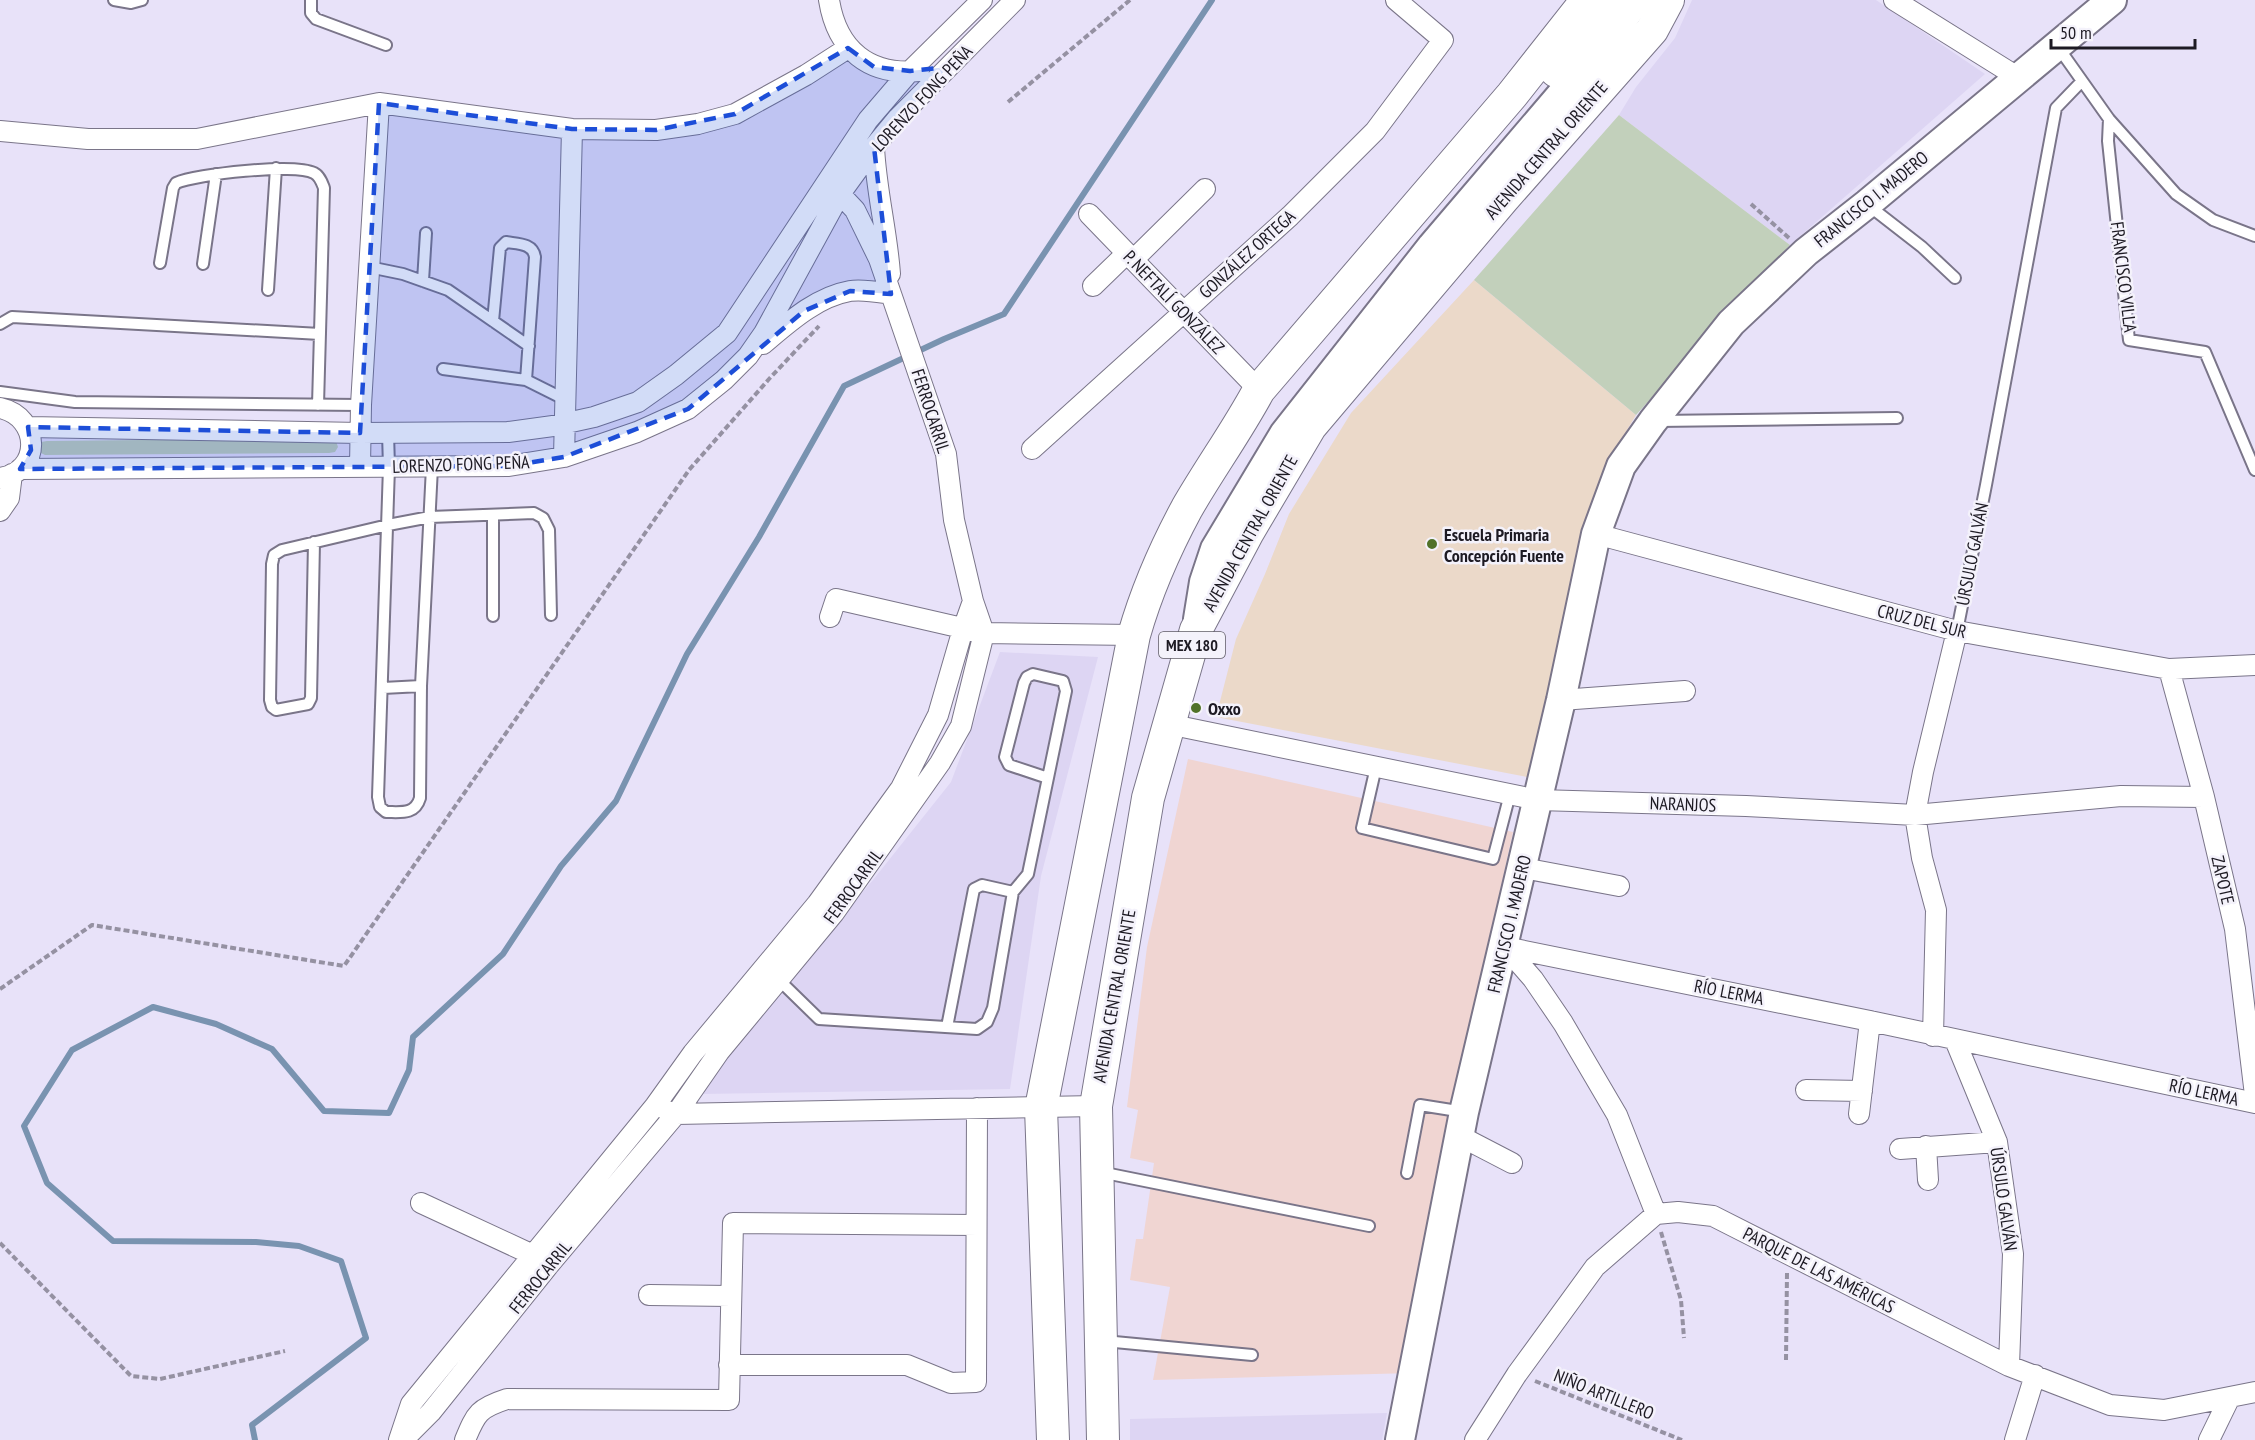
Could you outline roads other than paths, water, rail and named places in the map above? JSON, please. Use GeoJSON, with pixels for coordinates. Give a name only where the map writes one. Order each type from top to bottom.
{"type":"FeatureCollection","features":[{"type":"Feature","properties":{"kind":"main road","name":"MEX 180"},"geometry":{"type":"LineString","coordinates":[[1053,1440],[1041,1108],[1142,604],[1187,509],[1237,431],[1260,390],[1512,95],[1587,0]]}},
{"type":"Feature","properties":{"kind":"main road"},"geometry":{"type":"LineString","coordinates":[[1237,431],[1425,238],[1602,19],[1614,0]]}},
{"type":"Feature","properties":{"kind":"main road","name":"AVENIDA CENTRAL ORIENTE"},"geometry":{"type":"LineString","coordinates":[[1102,1440],[1096,1106],[1148,798],[1196,630],[1248,532],[1310,427],[1503,199],[1652,30],[1668,0]]}},
{"type":"Feature","properties":{"kind":"street"},"geometry":{"type":"LineString","coordinates":[[830,0],[831,14],[848,48],[874,68],[910,71],[948,67]]}},
{"type":"Feature","properties":{"kind":"street","name":"LORENZO FONG PEÑA"},"geometry":{"type":"LineString","coordinates":[[11,474],[509,466],[564,457],[637,432],[688,409],[724,380],[748,356],[764,333],[868,120],[910,71],[982,0]]}},
{"type":"Feature","properties":{"kind":"street","name":"LORENZO FONG PEÑA"},"geometry":{"type":"LineString","coordinates":[[28,427],[360,433],[508,432],[594,417],[638,402],[676,375],[727,333],[833,190],[898,118],[1015,0]]}},
{"type":"Feature","properties":{"kind":"street","name":"GONZÁLEZ ORTEGA"},"geometry":{"type":"LineString","coordinates":[[1032,449],[1290,216],[1375,131],[1443,40],[1396,0]]}},
{"type":"Feature","properties":{"kind":"street"},"geometry":{"type":"LineString","coordinates":[[1196,630],[1204,582],[1215,549],[1284,434],[1425,238],[1607,41],[1637,0]]}},
{"type":"Feature","properties":{"kind":"street"},"geometry":{"type":"LineString","coordinates":[[1894,0],[2019,78]]}},
{"type":"Feature","properties":{"kind":"street","name":"FRANCISCO I. MADERO"},"geometry":{"type":"LineString","coordinates":[[1400,1440],[1462,1124],[1562,700],[1596,534],[1621,466],[1653,421],[1731,323],[1806,252],[2112,0]]}},
{"type":"Feature","properties":{"kind":"street"},"geometry":{"type":"LineString","coordinates":[[0,130],[88,139],[197,139],[379,103],[572,129],[656,130],[698,124],[735,114],[806,75],[848,48]]}},
{"type":"Feature","properties":{"kind":"street"},"geometry":{"type":"LineString","coordinates":[[360,467],[361,405],[379,103]]}},
{"type":"Feature","properties":{"kind":"street"},"geometry":{"type":"LineString","coordinates":[[564,457],[563,424],[572,129]]}},
{"type":"Feature","properties":{"kind":"street","name":"FERROCARRIL"},"geometry":{"type":"LineString","coordinates":[[874,147],[875,172],[888,242],[891,294]]}},
{"type":"Feature","properties":{"kind":"street"},"geometry":{"type":"LineString","coordinates":[[1093,286],[1205,189]]}},
{"type":"Feature","properties":{"kind":"street","name":"FERROCARRIL"},"geometry":{"type":"LineString","coordinates":[[401,1440],[431,1412],[548,1266],[676,1114],[719,1052],[834,913],[940,763],[961,726],[984,633],[973,601],[954,520],[946,454],[879,259],[855,210],[833,190]]}},
{"type":"Feature","properties":{"kind":"street","name":"P. NEFTALÍ GONZÁLEZ"},"geometry":{"type":"LineString","coordinates":[[1089,214],[1260,390]]}},
{"type":"Feature","properties":{"kind":"street"},"geometry":{"type":"LineString","coordinates":[[748,356],[804,311],[829,298],[850,291],[891,294]]}},
{"type":"Feature","properties":{"kind":"street"},"geometry":{"type":"LineString","coordinates":[[0,408],[16,414],[28,427],[31,438],[31,450],[27,460],[11,474],[9,498],[0,511]]}},
{"type":"Feature","properties":{"kind":"street","name":"CRUZ DEL SUR"},"geometry":{"type":"LineString","coordinates":[[1596,534],[1957,632],[2169,669],[2255,665]]}},
{"type":"Feature","properties":{"kind":"street"},"geometry":{"type":"LineString","coordinates":[[830,617],[836,599],[984,633],[1134,635]]}},
{"type":"Feature","properties":{"kind":"street","name":"FERROCARRIL"},"geometry":{"type":"LineString","coordinates":[[401,1440],[411,1404],[655,1107],[693,1053],[817,904],[901,788],[938,715],[973,601]]}},
{"type":"Feature","properties":{"kind":"street","name":"ÚRSULO GALVÁN"},"geometry":{"type":"LineString","coordinates":[[1933,1036],[1936,910],[1922,858],[1916,815],[1923,772],[1957,632]]}},
{"type":"Feature","properties":{"kind":"street","name":"ZAPOTE"},"geometry":{"type":"LineString","coordinates":[[2169,669],[2204,797],[2235,930],[2255,1095]]}},
{"type":"Feature","properties":{"kind":"street"},"geometry":{"type":"LineString","coordinates":[[1562,700],[1685,691]]}},
{"type":"Feature","properties":{"kind":"street","name":"NARANJOS"},"geometry":{"type":"LineString","coordinates":[[1168,724],[1538,800],[1746,806],[1916,815],[2121,796],[2204,797]]}},
{"type":"Feature","properties":{"kind":"street"},"geometry":{"type":"LineString","coordinates":[[1523,868],[1619,886]]}},
{"type":"Feature","properties":{"kind":"street"},"geometry":{"type":"LineString","coordinates":[[1475,1440],[1517,1374],[1595,1267],[1656,1214],[1611,1105],[1563,1023],[1533,979],[1505,947]]}},
{"type":"Feature","properties":{"kind":"street","name":"RÍO LERMA"},"geometry":{"type":"LineString","coordinates":[[1505,947],[1870,1021],[2255,1103]]}},
{"type":"Feature","properties":{"kind":"street"},"geometry":{"type":"LineString","coordinates":[[1859,1114],[1870,1021]]}},
{"type":"Feature","properties":{"kind":"street","name":"ÚRSULO GALVÁN"},"geometry":{"type":"LineString","coordinates":[[1955,1040],[1997,1142],[2013,1254],[2009,1366]]}},
{"type":"Feature","properties":{"kind":"street"},"geometry":{"type":"LineString","coordinates":[[1806,1090],[1862,1091]]}},
{"type":"Feature","properties":{"kind":"street"},"geometry":{"type":"LineString","coordinates":[[655,1107],[676,1114],[1096,1106]]}},
{"type":"Feature","properties":{"kind":"street"},"geometry":{"type":"LineString","coordinates":[[729,1365],[907,1365],[951,1383],[976,1382],[977,1108]]}},
{"type":"Feature","properties":{"kind":"street"},"geometry":{"type":"LineString","coordinates":[[1462,1124],[1512,1163]]}},
{"type":"Feature","properties":{"kind":"street"},"geometry":{"type":"LineString","coordinates":[[1900,1149],[1997,1142]]}},
{"type":"Feature","properties":{"kind":"street"},"geometry":{"type":"LineString","coordinates":[[1926,1146],[1928,1180]]}},
{"type":"Feature","properties":{"kind":"street"},"geometry":{"type":"LineString","coordinates":[[421,1203],[533,1255]]}},
{"type":"Feature","properties":{"kind":"street","name":"PARQUE DE LAS AMÉRICAS"},"geometry":{"type":"LineString","coordinates":[[1656,1214],[1678,1212],[1713,1216],[2009,1366],[2110,1405],[2164,1410],[2229,1399],[2255,1392]]}},
{"type":"Feature","properties":{"kind":"street"},"geometry":{"type":"LineString","coordinates":[[465,1440],[475,1415],[492,1404],[507,1399],[729,1400],[733,1223],[976,1225]]}},
{"type":"Feature","properties":{"kind":"street"},"geometry":{"type":"LineString","coordinates":[[649,1295],[731,1296]]}},
{"type":"Feature","properties":{"kind":"street"},"geometry":{"type":"LineString","coordinates":[[2015,1440],[2035,1375]]}},
{"type":"Feature","properties":{"kind":"street"},"geometry":{"type":"LineString","coordinates":[[2209,1440],[2229,1399]]}},
{"type":"Feature","properties":{"kind":"lane"},"geometry":{"type":"LineString","coordinates":[[114,0],[131,3],[142,0]]}},
{"type":"Feature","properties":{"kind":"lane"},"geometry":{"type":"LineString","coordinates":[[311,0],[311,12],[316,19],[386,45]]}},
{"type":"Feature","properties":{"kind":"lane"},"geometry":{"type":"LineString","coordinates":[[2057,45],[2109,119],[2176,194],[2213,220],[2255,236]]}},
{"type":"Feature","properties":{"kind":"lane","name":"ÚRSULO GALVÁN"},"geometry":{"type":"LineString","coordinates":[[1957,632],[2056,108],[2082,81]]}},
{"type":"Feature","properties":{"kind":"lane","name":"FRANCISCO VILLA"},"geometry":{"type":"LineString","coordinates":[[2109,119],[2108,141],[2129,340],[2205,352],[2255,470]]}},
{"type":"Feature","properties":{"kind":"lane"},"geometry":{"type":"LineString","coordinates":[[268,290],[276,168]]}},
{"type":"Feature","properties":{"kind":"lane"},"geometry":{"type":"LineString","coordinates":[[160,263],[173,188],[176,183],[216,174],[276,168],[313,172],[320,179],[324,188],[318,405]]}},
{"type":"Feature","properties":{"kind":"lane"},"geometry":{"type":"LineString","coordinates":[[203,264],[216,174]]}},
{"type":"Feature","properties":{"kind":"lane"},"geometry":{"type":"LineString","coordinates":[[1867,204],[1922,247],[1955,278]]}},
{"type":"Feature","properties":{"kind":"lane"},"geometry":{"type":"LineString","coordinates":[[423,281],[426,233]]}},
{"type":"Feature","properties":{"kind":"lane"},"geometry":{"type":"LineString","coordinates":[[493,321],[500,248],[507,242],[530,246],[534,250],[535,257],[526,380]]}},
{"type":"Feature","properties":{"kind":"lane"},"geometry":{"type":"LineString","coordinates":[[369,267],[448,290],[529,346]]}},
{"type":"Feature","properties":{"kind":"lane"},"geometry":{"type":"LineString","coordinates":[[0,324],[12,317],[320,334]]}},
{"type":"Feature","properties":{"kind":"lane"},"geometry":{"type":"LineString","coordinates":[[443,369],[526,380],[564,399]]}},
{"type":"Feature","properties":{"kind":"lane"},"geometry":{"type":"LineString","coordinates":[[0,392],[75,402],[361,405]]}},
{"type":"Feature","properties":{"kind":"lane"},"geometry":{"type":"LineString","coordinates":[[1653,421],[1897,418]]}},
{"type":"Feature","properties":{"kind":"lane"},"geometry":{"type":"LineString","coordinates":[[388,433],[388,525],[378,797],[380,807],[386,812],[410,812],[418,806],[420,798],[421,686],[432,467]]}},
{"type":"Feature","properties":{"kind":"lane"},"geometry":{"type":"LineString","coordinates":[[314,542],[311,698],[309,705],[276,710],[272,707],[270,700],[272,564],[274,555],[282,550],[314,542],[388,525],[430,518],[534,513],[543,518],[549,530],[551,615]]}},
{"type":"Feature","properties":{"kind":"lane"},"geometry":{"type":"LineString","coordinates":[[493,515],[493,616]]}},
{"type":"Feature","properties":{"kind":"lane"},"geometry":{"type":"LineString","coordinates":[[779,980],[819,1019],[977,1029],[987,1022],[993,1008],[1013,892],[1028,874],[1048,778],[1065,685],[1063,681],[1033,674],[1026,677],[1005,758],[1009,765],[1048,778]]}},
{"type":"Feature","properties":{"kind":"lane"},"geometry":{"type":"LineString","coordinates":[[383,688],[421,686]]}},
{"type":"Feature","properties":{"kind":"lane"},"geometry":{"type":"LineString","coordinates":[[1376,767],[1362,828],[1493,859],[1510,794]]}},
{"type":"Feature","properties":{"kind":"lane"},"geometry":{"type":"LineString","coordinates":[[947,1027],[974,889],[982,885],[1013,892]]}},
{"type":"Feature","properties":{"kind":"lane"},"geometry":{"type":"LineString","coordinates":[[1407,1173],[1420,1105],[1462,1124]]}},
{"type":"Feature","properties":{"kind":"lane"},"geometry":{"type":"LineString","coordinates":[[1097,1171],[1369,1227]]}},
{"type":"Feature","properties":{"kind":"lane"},"geometry":{"type":"LineString","coordinates":[[1100,1341],[1252,1355]]}},
{"type":"Feature","properties":{"kind":"waterway"},"geometry":{"type":"LineString","coordinates":[[255,1440],[252,1425],[366,1338],[341,1261],[299,1246],[256,1242],[113,1241],[47,1183],[24,1126],[72,1050],[153,1007],[216,1024],[272,1049],[324,1111],[389,1113],[409,1070],[413,1037],[503,954],[561,866],[616,801],[687,654],[759,537],[844,386],[944,339],[1004,314],[1212,0]]}},
{"type":"Feature","properties":{"kind":"place","name":"Escuela Primaria Concepción Fuente"},"geometry":{"type":"Point","coordinates":[1432,544]}},
{"type":"Feature","properties":{"kind":"place","name":"Oxxo"},"geometry":{"type":"Point","coordinates":[1196,708]}}]}
